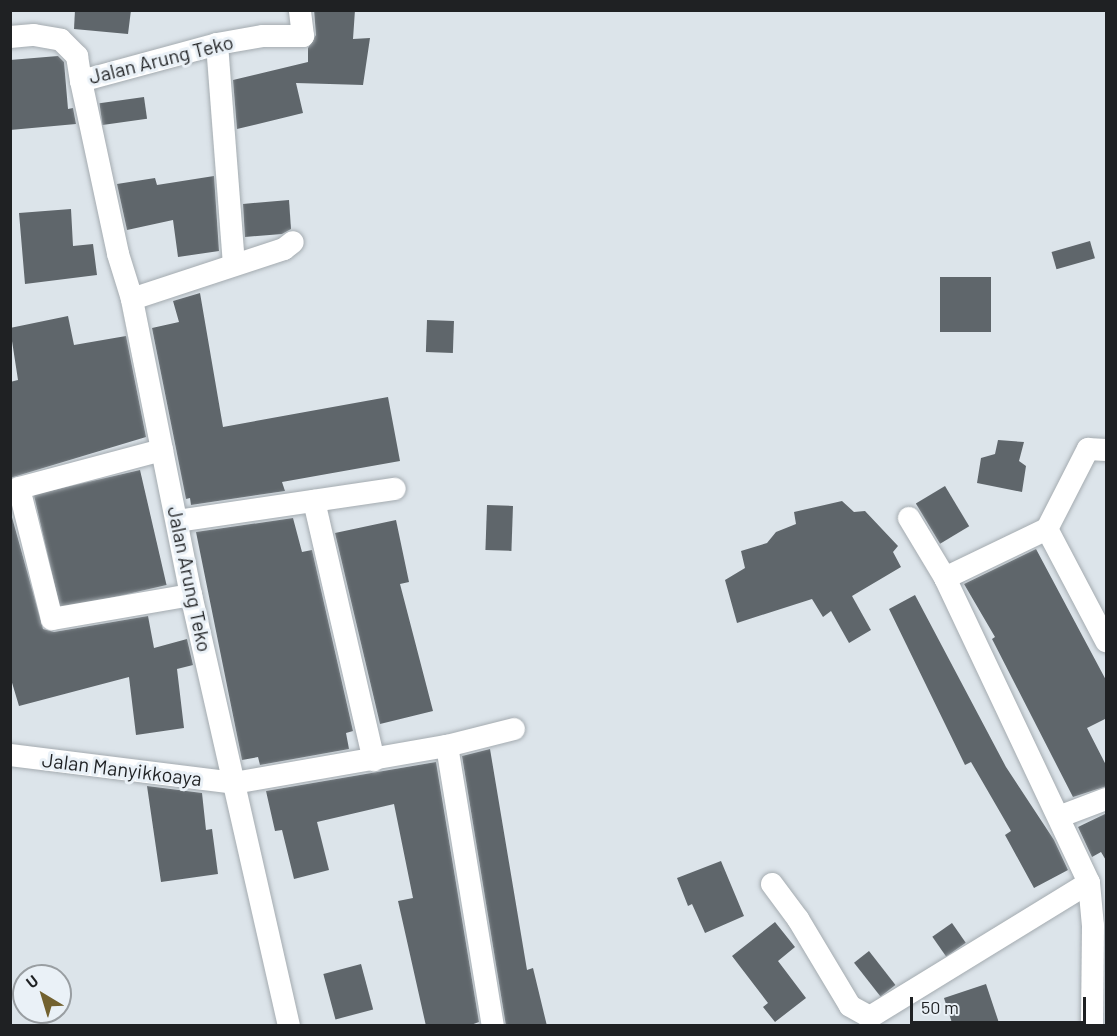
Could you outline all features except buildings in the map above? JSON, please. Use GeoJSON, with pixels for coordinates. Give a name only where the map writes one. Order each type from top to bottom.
{"type":"FeatureCollection","features":[{"type":"Feature","properties":{"kind":"street","name":"Jalan Arung Teko"},"geometry":{"type":"LineString","coordinates":[[81,81],[217,44],[263,36],[303,36],[300,10]]}},
{"type":"Feature","properties":{"kind":"street","name":"Jalan Arung Teko"},"geometry":{"type":"LineString","coordinates":[[10,38],[33,35],[62,40],[77,56],[118,254],[132,299],[191,595],[289,1026]]}},
{"type":"Feature","properties":{"kind":"street"},"geometry":{"type":"LineString","coordinates":[[217,44],[234,264]]}},
{"type":"Feature","properties":{"kind":"street"},"geometry":{"type":"LineString","coordinates":[[132,299],[293,243]]}},
{"type":"Feature","properties":{"kind":"street"},"geometry":{"type":"LineString","coordinates":[[945,578],[1047,529],[1088,448],[1107,450]]}},
{"type":"Feature","properties":{"kind":"street"},"geometry":{"type":"LineString","coordinates":[[162,450],[19,488],[52,619],[191,595]]}},
{"type":"Feature","properties":{"kind":"street"},"geometry":{"type":"LineString","coordinates":[[177,521],[395,489]]}},
{"type":"Feature","properties":{"kind":"street"},"geometry":{"type":"LineString","coordinates":[[314,501],[374,760]]}},
{"type":"Feature","properties":{"kind":"street"},"geometry":{"type":"LineString","coordinates":[[909,518],[945,578],[988,674],[1061,816],[1089,883],[1100,922],[1099,990],[1092,1026]]}},
{"type":"Feature","properties":{"kind":"street"},"geometry":{"type":"LineString","coordinates":[[1047,529],[1107,641]]}},
{"type":"Feature","properties":{"kind":"street","name":"Jalan Manyikkoaya"},"geometry":{"type":"LineString","coordinates":[[10,755],[234,783],[447,746],[514,729]]}},
{"type":"Feature","properties":{"kind":"street"},"geometry":{"type":"LineString","coordinates":[[447,746],[493,1026]]}},
{"type":"Feature","properties":{"kind":"street"},"geometry":{"type":"LineString","coordinates":[[1061,816],[1107,799]]}},
{"type":"Feature","properties":{"kind":"street"},"geometry":{"type":"LineString","coordinates":[[772,884],[850,1006],[870,1017],[1089,883]]}}]}
